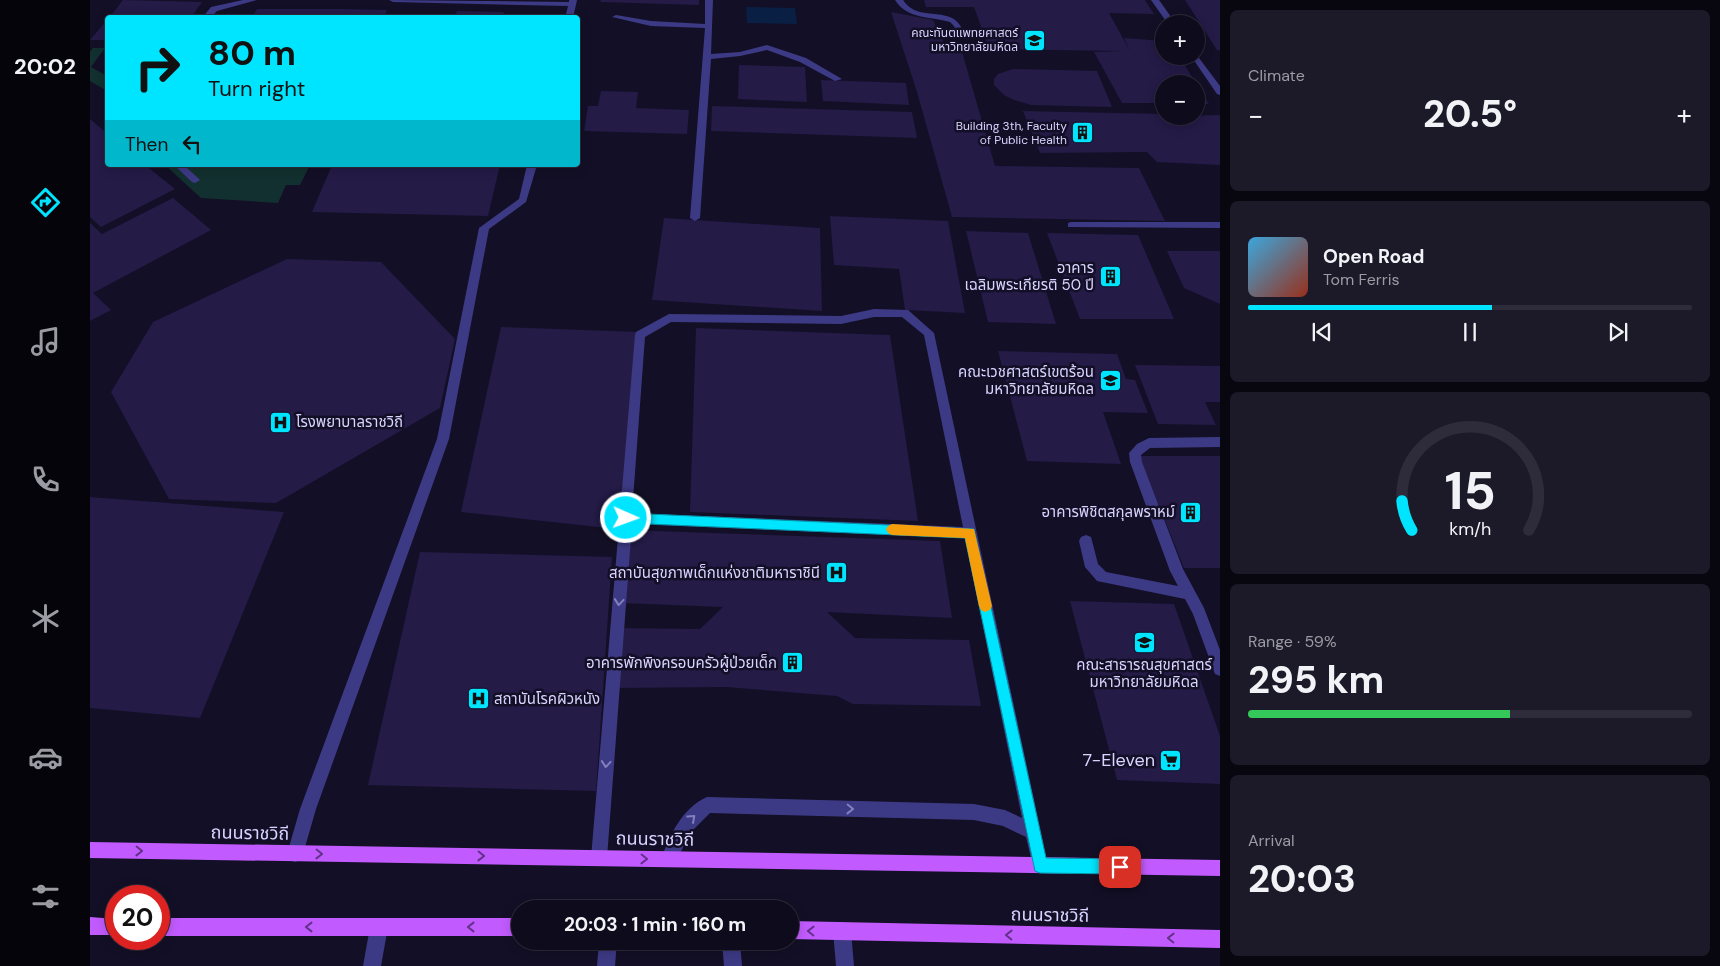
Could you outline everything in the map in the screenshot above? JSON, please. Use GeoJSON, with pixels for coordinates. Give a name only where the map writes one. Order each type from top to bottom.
{"type":"FeatureCollection","features":[{"type":"Feature","properties":{"kind":"main road","name":"ถนนราชวิถี"},"geometry":{"type":"LineString","coordinates":[[90,850],[1220,868]]}},
{"type":"Feature","properties":{"kind":"main road"},"geometry":{"type":"LineString","coordinates":[[90,926],[105,926]]}},
{"type":"Feature","properties":{"kind":"main road"},"geometry":{"type":"LineString","coordinates":[[170,927],[511,927]]}},
{"type":"Feature","properties":{"kind":"main road","name":"ถนนราชวิถี"},"geometry":{"type":"LineString","coordinates":[[799,930],[1220,939]]}},
{"type":"Feature","properties":{"kind":"street"},"geometry":{"type":"LineString","coordinates":[[209,15],[214,9],[253,0]]}},
{"type":"Feature","properties":{"kind":"street"},"geometry":{"type":"LineString","coordinates":[[393,0],[572,2],[570,15]]}},
{"type":"Feature","properties":{"kind":"street"},"geometry":{"type":"LineString","coordinates":[[695,218],[709,26],[709,0]]}},
{"type":"Feature","properties":{"kind":"street"},"geometry":{"type":"LineString","coordinates":[[899,0],[904,8],[910,11],[953,20],[958,25],[961,36]]}},
{"type":"Feature","properties":{"kind":"street"},"geometry":{"type":"LineString","coordinates":[[1155,0],[1166,15]]}},
{"type":"Feature","properties":{"kind":"street"},"geometry":{"type":"LineString","coordinates":[[616,17],[641,23],[674,26],[709,26]]}},
{"type":"Feature","properties":{"kind":"street"},"geometry":{"type":"LineString","coordinates":[[707,57],[740,54],[767,48],[804,60],[838,79]]}},
{"type":"Feature","properties":{"kind":"street"},"geometry":{"type":"LineString","coordinates":[[1201,65],[1220,92]]}},
{"type":"Feature","properties":{"kind":"street"},"geometry":{"type":"LineString","coordinates":[[181,167],[195,180]]}},
{"type":"Feature","properties":{"kind":"street"},"geometry":{"type":"LineString","coordinates":[[295,854],[308,809],[443,439],[484,228],[523,200],[531,167]]}},
{"type":"Feature","properties":{"kind":"street"},"geometry":{"type":"LineString","coordinates":[[1071,225],[1220,225]]}},
{"type":"Feature","properties":{"kind":"street"},"geometry":{"type":"LineString","coordinates":[[599,858],[640,335],[669,318],[841,320],[874,313],[904,313],[929,333],[1040,866]]}},
{"type":"Feature","properties":{"kind":"street"},"geometry":{"type":"LineString","coordinates":[[1220,442],[1149,443],[1140,447],[1135,453],[1136,462],[1177,571],[1199,612],[1220,669]]}},
{"type":"Feature","properties":{"kind":"street"},"geometry":{"type":"LineString","coordinates":[[626,518],[970,533]]}},
{"type":"Feature","properties":{"kind":"street"},"geometry":{"type":"LineString","coordinates":[[1086,541],[1092,567],[1102,577],[1189,594]]}},
{"type":"Feature","properties":{"kind":"street"},"geometry":{"type":"LineString","coordinates":[[669,859],[676,838],[684,826],[707,805],[974,812],[1005,818],[1033,832]]}},
{"type":"Feature","properties":{"kind":"street"},"geometry":{"type":"LineString","coordinates":[[372,966],[379,927]]}},
{"type":"Feature","properties":{"kind":"street"},"geometry":{"type":"LineString","coordinates":[[842,931],[845,966]]}},
{"type":"Feature","properties":{"kind":"street"},"geometry":{"type":"LineString","coordinates":[[606,966],[607,950]]}},
{"type":"Feature","properties":{"kind":"street"},"geometry":{"type":"LineString","coordinates":[[732,950],[733,966]]}},
{"type":"Feature","properties":{"kind":"green space"},"geometry":{"type":"Polygon","coordinates":[[[93,48],[105,48],[91,67],[105,75],[105,90],[90,81],[90,52],[93,48]]]}},
{"type":"Feature","properties":{"kind":"green space"},"geometry":{"type":"Polygon","coordinates":[[[167,167],[309,167],[300,185],[286,185],[278,203],[201,198],[167,167]]]}},
{"type":"Feature","properties":{"kind":"water"},"geometry":{"type":"Polygon","coordinates":[[[746,7],[795,8],[797,24],[747,23],[746,7]]]}},
{"type":"Feature","properties":{"kind":"building"},"geometry":{"type":"Polygon","coordinates":[[[123,0],[202,2],[193,15],[111,15],[123,0]]]}},
{"type":"Feature","properties":{"kind":"building"},"geometry":{"type":"Polygon","coordinates":[[[601,0],[699,0],[699,5],[600,2],[601,0]]]}},
{"type":"Feature","properties":{"kind":"building"},"geometry":{"type":"Polygon","coordinates":[[[924,0],[1145,0],[1154,14],[1109,13],[1130,51],[1124,38],[1155,40],[1155,65],[1185,65],[1191,75],[1155,75],[1155,103],[1122,103],[1094,52],[1123,51],[989,49],[974,7],[926,7],[924,0]]]}},
{"type":"Feature","properties":{"kind":"building"},"geometry":{"type":"Polygon","coordinates":[[[1185,0],[1220,0],[1220,50],[1217,50],[1205,31],[1205,15],[1195,15],[1185,0]]]}},
{"type":"Feature","properties":{"kind":"building"},"geometry":{"type":"Polygon","coordinates":[[[257,9],[387,10],[385,15],[253,15],[257,9]]]}},
{"type":"Feature","properties":{"kind":"building"},"geometry":{"type":"Polygon","coordinates":[[[457,11],[504,12],[503,15],[455,15],[457,11]]]}},
{"type":"Feature","properties":{"kind":"building"},"geometry":{"type":"Polygon","coordinates":[[[891,12],[933,20],[945,45],[960,45],[995,166],[1139,168],[1165,221],[952,217],[917,92],[891,12]]]}},
{"type":"Feature","properties":{"kind":"building"},"geometry":{"type":"Polygon","coordinates":[[[105,22],[105,40],[90,40],[105,22]]]}},
{"type":"Feature","properties":{"kind":"building"},"geometry":{"type":"Polygon","coordinates":[[[739,65],[805,67],[807,102],[738,99],[739,65]]]}},
{"type":"Feature","properties":{"kind":"building"},"geometry":{"type":"Polygon","coordinates":[[[1013,69],[1097,71],[1112,107],[1031,105],[1014,100],[1004,95],[994,85],[994,79],[998,74],[1013,69]]]}},
{"type":"Feature","properties":{"kind":"building"},"geometry":{"type":"Polygon","coordinates":[[[821,80],[906,83],[909,105],[823,101],[821,80]]]}},
{"type":"Feature","properties":{"kind":"building"},"geometry":{"type":"Polygon","coordinates":[[[601,91],[638,92],[636,108],[689,110],[687,134],[584,131],[588,106],[598,106],[601,91]]]}},
{"type":"Feature","properties":{"kind":"building"},"geometry":{"type":"Polygon","coordinates":[[[712,106],[912,112],[917,138],[711,131],[712,106]]]}},
{"type":"Feature","properties":{"kind":"building"},"geometry":{"type":"Polygon","coordinates":[[[1023,111],[1155,114],[1155,125],[1205,125],[1205,115],[1220,115],[1220,165],[1157,162],[1147,152],[1040,153],[1023,111]]]}},
{"type":"Feature","properties":{"kind":"building"},"geometry":{"type":"Polygon","coordinates":[[[90,119],[105,132],[105,167],[148,167],[175,189],[101,227],[90,217],[90,119]]]}},
{"type":"Feature","properties":{"kind":"building"},"geometry":{"type":"Polygon","coordinates":[[[331,167],[500,167],[488,216],[312,212],[331,167]]]}},
{"type":"Feature","properties":{"kind":"building"},"geometry":{"type":"Polygon","coordinates":[[[173,198],[211,230],[93,293],[111,310],[90,321],[90,223],[102,234],[173,198]]]}},
{"type":"Feature","properties":{"kind":"building"},"geometry":{"type":"Polygon","coordinates":[[[830,216],[948,221],[965,313],[905,310],[899,269],[834,265],[830,216]]]}},
{"type":"Feature","properties":{"kind":"building"},"geometry":{"type":"Polygon","coordinates":[[[664,218],[820,228],[822,311],[652,300],[664,218]]]}},
{"type":"Feature","properties":{"kind":"building"},"geometry":{"type":"Polygon","coordinates":[[[966,231],[1028,233],[1056,324],[988,322],[966,231]]]}},
{"type":"Feature","properties":{"kind":"building","name":"อาคาร เฉลิมพระเกียรติ 50 ปี"},"geometry":{"type":"Polygon","coordinates":[[[1047,233],[1138,235],[1174,319],[1080,319],[1047,233]]]}},
{"type":"Feature","properties":{"kind":"building"},"geometry":{"type":"Polygon","coordinates":[[[1167,251],[1220,251],[1220,304],[1184,288],[1167,251]]]}},
{"type":"Feature","properties":{"kind":"building"},"geometry":{"type":"Polygon","coordinates":[[[287,259],[381,262],[455,339],[440,408],[276,503],[169,499],[111,392],[153,322],[287,259]]]}},
{"type":"Feature","properties":{"kind":"building"},"geometry":{"type":"Polygon","coordinates":[[[501,327],[638,332],[626,530],[461,512],[501,327]]]}},
{"type":"Feature","properties":{"kind":"building"},"geometry":{"type":"Polygon","coordinates":[[[696,328],[890,335],[918,521],[690,512],[696,328]]]}},
{"type":"Feature","properties":{"kind":"building"},"geometry":{"type":"Polygon","coordinates":[[[998,351],[1117,354],[1126,379],[1135,380],[1148,413],[1103,412],[1121,464],[1027,461],[998,351]]]}},
{"type":"Feature","properties":{"kind":"building"},"geometry":{"type":"Polygon","coordinates":[[[1135,365],[1220,366],[1220,402],[1205,402],[1216,425],[1158,424],[1135,365]]]}},
{"type":"Feature","properties":{"kind":"building","name":"อาคารพิชิตสกุลพราหม์"},"geometry":{"type":"Polygon","coordinates":[[[1139,456],[1220,456],[1220,568],[1184,568],[1139,456]]]}},
{"type":"Feature","properties":{"kind":"building"},"geometry":{"type":"Polygon","coordinates":[[[90,497],[284,512],[200,718],[90,708],[90,497]]]}},
{"type":"Feature","properties":{"kind":"building"},"geometry":{"type":"Polygon","coordinates":[[[626,530],[940,541],[952,618],[827,612],[855,638],[969,640],[981,706],[853,704],[837,696],[726,687],[613,688],[615,628],[700,629],[723,607],[621,603],[626,530]]]}},
{"type":"Feature","properties":{"kind":"building","name":"สถาบันโรคผิวหนัง"},"geometry":{"type":"Polygon","coordinates":[[[420,552],[612,557],[596,791],[368,785],[420,552]]]}},
{"type":"Feature","properties":{"kind":"building"},"geometry":{"type":"Polygon","coordinates":[[[1070,601],[1174,604],[1220,736],[1220,784],[1117,780],[1070,601]]]}},
{"type":"Feature","properties":{"kind":"slow traffic"},"geometry":{"type":"LineString","coordinates":[[892,529],[970,533],[985,606]]}},
{"type":"Feature","properties":{"kind":"place","name":"คณะทันตแพทยศาสตร์ มหาวิทยาลัยมหิดล"},"geometry":{"type":"Point","coordinates":[1034,40]}},
{"type":"Feature","properties":{"kind":"place","name":"Building 3th, Faculty of Public Health"},"geometry":{"type":"Point","coordinates":[1083,133]}},
{"type":"Feature","properties":{"kind":"place","name":"อาคาร เฉลิมพระเกียรติ 50 ปี"},"geometry":{"type":"Point","coordinates":[1110,277]}},
{"type":"Feature","properties":{"kind":"place","name":"คณะเวชศาสตร์เขตร้อน มหาวิทยาลัยมหิดล"},"geometry":{"type":"Point","coordinates":[1110,381]}},
{"type":"Feature","properties":{"kind":"place","name":"โรงพยาบาลราชวิถี"},"geometry":{"type":"Point","coordinates":[280,422]}},
{"type":"Feature","properties":{"kind":"place","name":"อาคารพิชิตสกุลพราหม์"},"geometry":{"type":"Point","coordinates":[1191,512]}},
{"type":"Feature","properties":{"kind":"place","name":"สถาบันสุขภาพเด็กแห่งชาติมหาราชินี"},"geometry":{"type":"Point","coordinates":[836,573]}},
{"type":"Feature","properties":{"kind":"place","name":"คณะสาธารณสุขศาสตร์ มหาวิทยาลัยมหิดล"},"geometry":{"type":"Point","coordinates":[1144,642]}},
{"type":"Feature","properties":{"kind":"place","name":"อาคารพักพิงครอบครัวผู้ป่วยเด็ก"},"geometry":{"type":"Point","coordinates":[793,663]}},
{"type":"Feature","properties":{"kind":"place","name":"สถาบันโรคผิวหนัง"},"geometry":{"type":"Point","coordinates":[478,699]}},
{"type":"Feature","properties":{"kind":"place","name":"7-Eleven"},"geometry":{"type":"Point","coordinates":[1171,760]}},
{"type":"Feature","properties":{"kind":"route"},"geometry":{"type":"LineString","coordinates":[[626,518],[970,533],[1040,866],[1120,867]]}}]}
